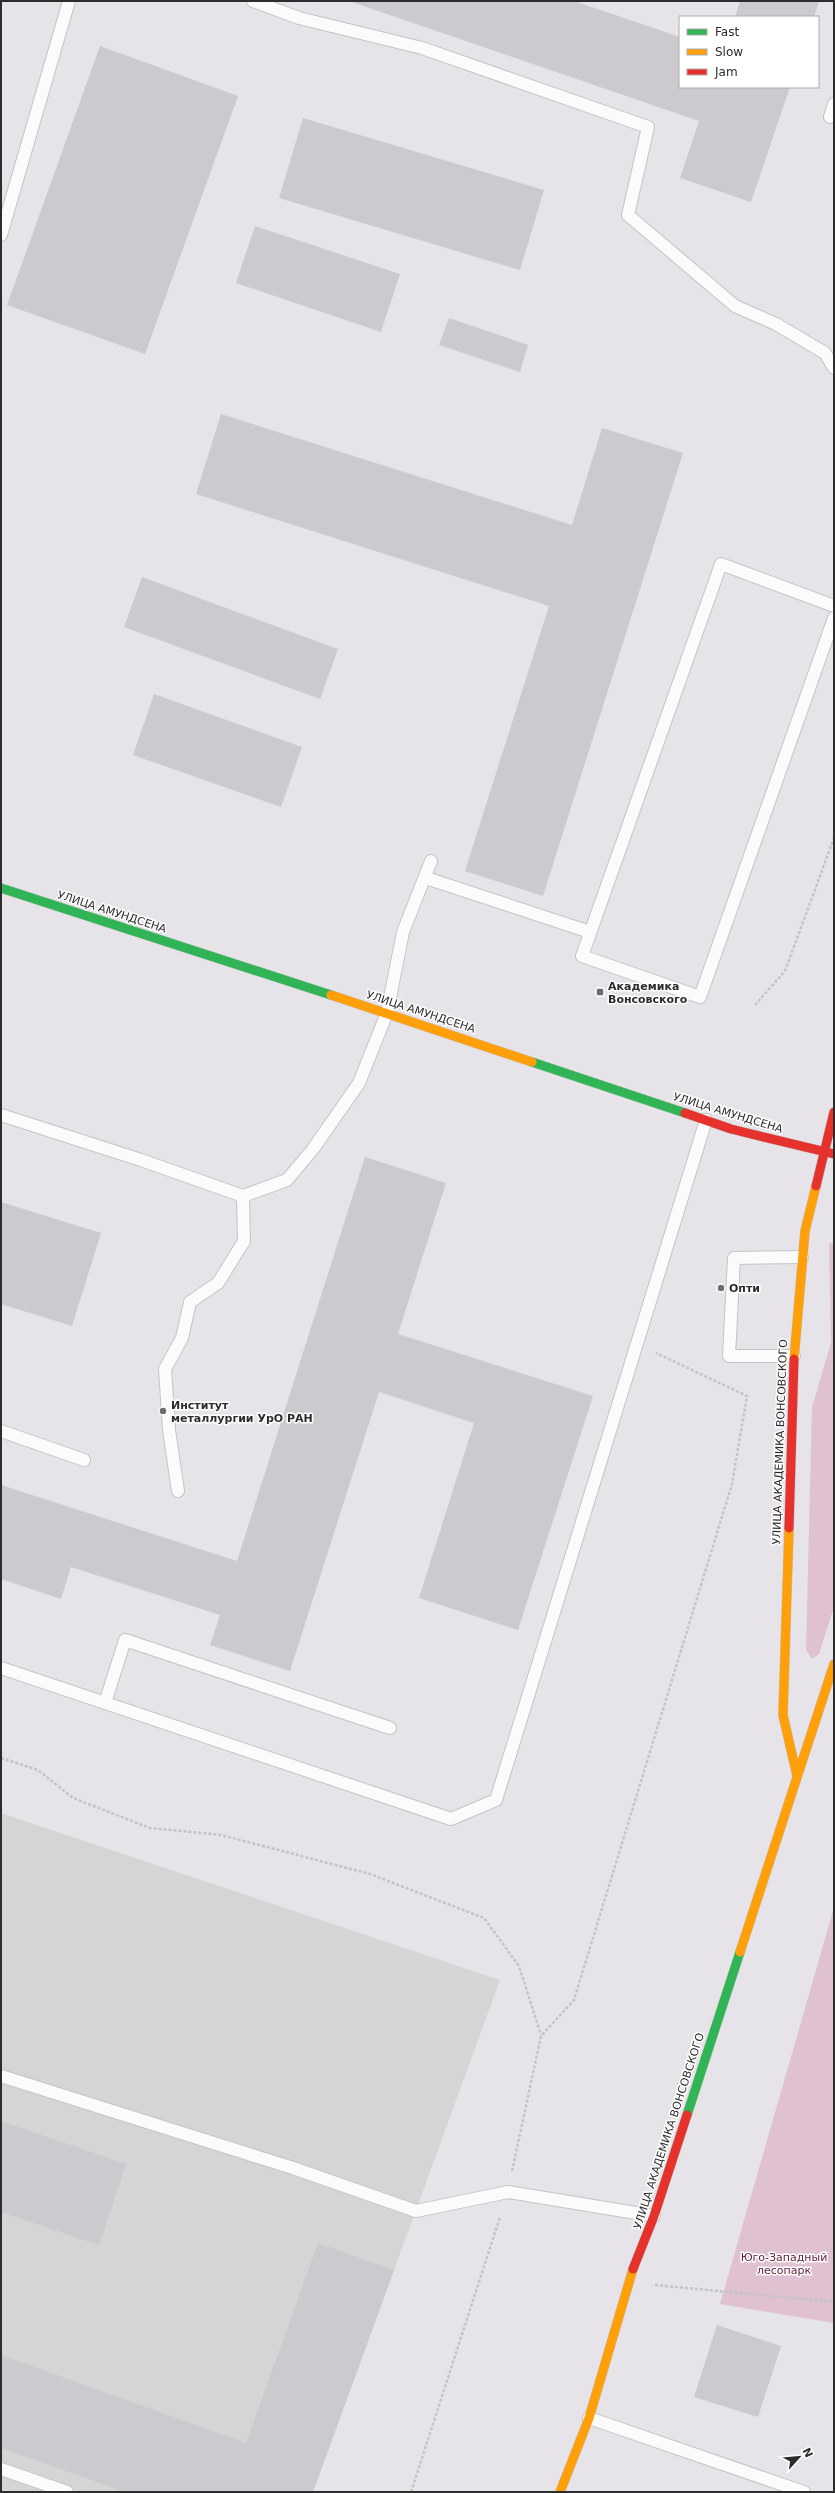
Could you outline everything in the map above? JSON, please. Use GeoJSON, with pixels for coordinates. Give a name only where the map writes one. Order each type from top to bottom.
{"type":"FeatureCollection","features":[{"type":"Feature","properties":{"kind":"street","name":"УЛИЦА АМУНДСЕНА"},"geometry":{"type":"LineString","coordinates":[[1,888],[387,1014],[730,1129],[822,1153],[834,1154]]}},
{"type":"Feature","properties":{"kind":"street","name":"УЛИЦА АКАДЕМИКА ВОНСОВСКОГО"},"geometry":{"type":"LineString","coordinates":[[797,1776],[783,1715],[794,1356],[802,1257],[822,1153],[834,1112]]}},
{"type":"Feature","properties":{"kind":"street","name":"УЛИЦА АКАДЕМИКА ВОНСОВСКОГО"},"geometry":{"type":"LineString","coordinates":[[560,2492],[589,2418],[627,2285],[654,2216],[834,1664]]}},
{"type":"Feature","properties":{"kind":"lane"},"geometry":{"type":"LineString","coordinates":[[1,235],[69,1]]}},
{"type":"Feature","properties":{"kind":"lane"},"geometry":{"type":"LineString","coordinates":[[253,1],[299,18],[422,48],[648,127],[628,215],[735,306],[776,324],[826,353],[834,368]]}},
{"type":"Feature","properties":{"kind":"lane"},"geometry":{"type":"LineString","coordinates":[[830,117],[834,104]]}},
{"type":"Feature","properties":{"kind":"lane"},"geometry":{"type":"LineString","coordinates":[[834,606],[721,564],[582,956],[700,997],[834,618]]}},
{"type":"Feature","properties":{"kind":"lane"},"geometry":{"type":"LineString","coordinates":[[1,1115],[141,1160],[243,1196],[287,1180],[313,1148],[358,1083],[387,1014],[403,932],[426,878],[431,861]]}},
{"type":"Feature","properties":{"kind":"lane"},"geometry":{"type":"LineString","coordinates":[[426,878],[590,932]]}},
{"type":"Feature","properties":{"kind":"lane"},"geometry":{"type":"LineString","coordinates":[[1,1668],[451,1820],[496,1800],[706,1120]]}},
{"type":"Feature","properties":{"kind":"lane"},"geometry":{"type":"LineString","coordinates":[[178,1490],[169,1430],[165,1369],[182,1338],[190,1302],[218,1283],[244,1241],[243,1196]]}},
{"type":"Feature","properties":{"kind":"lane"},"geometry":{"type":"LineString","coordinates":[[794,1356],[729,1356],[734,1258],[802,1257]]}},
{"type":"Feature","properties":{"kind":"lane"},"geometry":{"type":"LineString","coordinates":[[1,1431],[84,1460]]}},
{"type":"Feature","properties":{"kind":"lane"},"geometry":{"type":"LineString","coordinates":[[104,1703],[125,1640],[390,1728]]}},
{"type":"Feature","properties":{"kind":"lane"},"geometry":{"type":"LineString","coordinates":[[1,2076],[293,2168],[416,2211],[508,2192],[654,2216]]}},
{"type":"Feature","properties":{"kind":"lane"},"geometry":{"type":"LineString","coordinates":[[589,2418],[804,2492]]}},
{"type":"Feature","properties":{"kind":"lane"},"geometry":{"type":"LineString","coordinates":[[1,2470],[67,2492]]}},
{"type":"Feature","properties":{"kind":"path"},"geometry":{"type":"LineString","coordinates":[[754,1005],[785,971],[834,838]]}},
{"type":"Feature","properties":{"kind":"path"},"geometry":{"type":"LineString","coordinates":[[541,2036],[574,2000],[732,1484],[747,1396],[637,1345]]}},
{"type":"Feature","properties":{"kind":"path"},"geometry":{"type":"LineString","coordinates":[[1,1758],[38,1770],[73,1798],[150,1828],[221,1835],[370,1874],[484,1918],[519,1966],[541,2036],[508,2192],[410,2492]]}},
{"type":"Feature","properties":{"kind":"path"},"geometry":{"type":"LineString","coordinates":[[627,2285],[664,2285],[834,2302]]}},
{"type":"Feature","properties":{"kind":"shaded area"},"geometry":{"type":"Polygon","coordinates":[[[1,1813],[500,1980],[313,2492],[1,2492],[1,1813]]]}},
{"type":"Feature","properties":{"kind":"green space"},"geometry":{"type":"Polygon","coordinates":[[[829,1243],[834,1244],[834,1607],[819,1654],[812,1659],[806,1650],[812,1407],[831,1343],[829,1243]]]}},
{"type":"Feature","properties":{"kind":"green space","name":"Юго-Западный лесопарк"},"geometry":{"type":"Polygon","coordinates":[[[834,1907],[834,2323],[720,2304],[834,1907]]]}},
{"type":"Feature","properties":{"kind":"building"},"geometry":{"type":"Polygon","coordinates":[[[349,1],[574,1],[679,37],[679,88],[790,88],[751,202],[680,178],[699,121],[349,1]]]}},
{"type":"Feature","properties":{"kind":"building"},"geometry":{"type":"Polygon","coordinates":[[[740,1],[819,1],[814,16],[735,16],[740,1]]]}},
{"type":"Feature","properties":{"kind":"building"},"geometry":{"type":"Polygon","coordinates":[[[100,46],[238,96],[145,354],[7,305],[100,46]]]}},
{"type":"Feature","properties":{"kind":"building"},"geometry":{"type":"Polygon","coordinates":[[[303,118],[544,190],[520,270],[279,198],[303,118]]]}},
{"type":"Feature","properties":{"kind":"building"},"geometry":{"type":"Polygon","coordinates":[[[255,226],[400,274],[381,332],[236,283],[255,226]]]}},
{"type":"Feature","properties":{"kind":"building"},"geometry":{"type":"Polygon","coordinates":[[[449,318],[528,345],[520,372],[439,345],[449,318]]]}},
{"type":"Feature","properties":{"kind":"building"},"geometry":{"type":"Polygon","coordinates":[[[221,414],[572,525],[602,428],[683,453],[543,896],[465,871],[549,606],[196,494],[221,414]]]}},
{"type":"Feature","properties":{"kind":"building"},"geometry":{"type":"Polygon","coordinates":[[[142,577],[338,649],[320,699],[124,627],[142,577]]]}},
{"type":"Feature","properties":{"kind":"building"},"geometry":{"type":"Polygon","coordinates":[[[154,694],[302,747],[281,807],[133,755],[154,694]]]}},
{"type":"Feature","properties":{"kind":"building"},"geometry":{"type":"Polygon","coordinates":[[[365,1157],[446,1183],[398,1334],[593,1396],[518,1630],[419,1598],[474,1423],[379,1392],[290,1671],[210,1645],[220,1615],[71,1567],[61,1599],[1,1579],[1,1485],[237,1561],[365,1157]]]}},
{"type":"Feature","properties":{"kind":"building"},"geometry":{"type":"Polygon","coordinates":[[[1,1202],[101,1233],[72,1326],[1,1304],[1,1202]]]}},
{"type":"Feature","properties":{"kind":"building"},"geometry":{"type":"Polygon","coordinates":[[[1,2121],[126,2164],[99,2245],[1,2212],[1,2121]]]}},
{"type":"Feature","properties":{"kind":"building"},"geometry":{"type":"Polygon","coordinates":[[[318,2243],[394,2270],[313,2492],[125,2492],[1,2448],[1,2355],[246,2443],[318,2243]]]}},
{"type":"Feature","properties":{"kind":"building"},"geometry":{"type":"Polygon","coordinates":[[[717,2325],[781,2346],[758,2417],[694,2397],[717,2325]]]}},
{"type":"Feature","properties":{"kind":"traffic: fast"},"geometry":{"type":"LineString","coordinates":[[1,888],[331,995]]}},
{"type":"Feature","properties":{"kind":"traffic: fast"},"geometry":{"type":"LineString","coordinates":[[532,1062],[685,1113]]}},
{"type":"Feature","properties":{"kind":"traffic: fast"},"geometry":{"type":"LineString","coordinates":[[687,2115],[740,1952]]}},
{"type":"Feature","properties":{"kind":"traffic: slow"},"geometry":{"type":"LineString","coordinates":[[331,995],[532,1062]]}},
{"type":"Feature","properties":{"kind":"traffic: slow"},"geometry":{"type":"LineString","coordinates":[[794,1359],[805,1231],[816,1186]]}},
{"type":"Feature","properties":{"kind":"traffic: slow"},"geometry":{"type":"LineString","coordinates":[[789,1528],[783,1715],[797,1776]]}},
{"type":"Feature","properties":{"kind":"traffic: slow"},"geometry":{"type":"LineString","coordinates":[[740,1952],[834,1664]]}},
{"type":"Feature","properties":{"kind":"traffic: slow"},"geometry":{"type":"LineString","coordinates":[[560,2492],[589,2418],[633,2269]]}},
{"type":"Feature","properties":{"kind":"traffic: jam"},"geometry":{"type":"LineString","coordinates":[[816,1186],[834,1112]]}},
{"type":"Feature","properties":{"kind":"traffic: jam"},"geometry":{"type":"LineString","coordinates":[[685,1113],[731,1129],[834,1154]]}},
{"type":"Feature","properties":{"kind":"traffic: jam"},"geometry":{"type":"LineString","coordinates":[[789,1528],[794,1359]]}},
{"type":"Feature","properties":{"kind":"traffic: jam"},"geometry":{"type":"LineString","coordinates":[[633,2269],[654,2216],[687,2115]]}},
{"type":"Feature","properties":{"kind":"place","name":"Академика Вонсовского"},"geometry":{"type":"Point","coordinates":[600,992]}},
{"type":"Feature","properties":{"kind":"place","name":"Опти"},"geometry":{"type":"Point","coordinates":[721,1288]}},
{"type":"Feature","properties":{"kind":"place","name":"Институт металлургии УрО РАН"},"geometry":{"type":"Point","coordinates":[163,1411]}}]}
